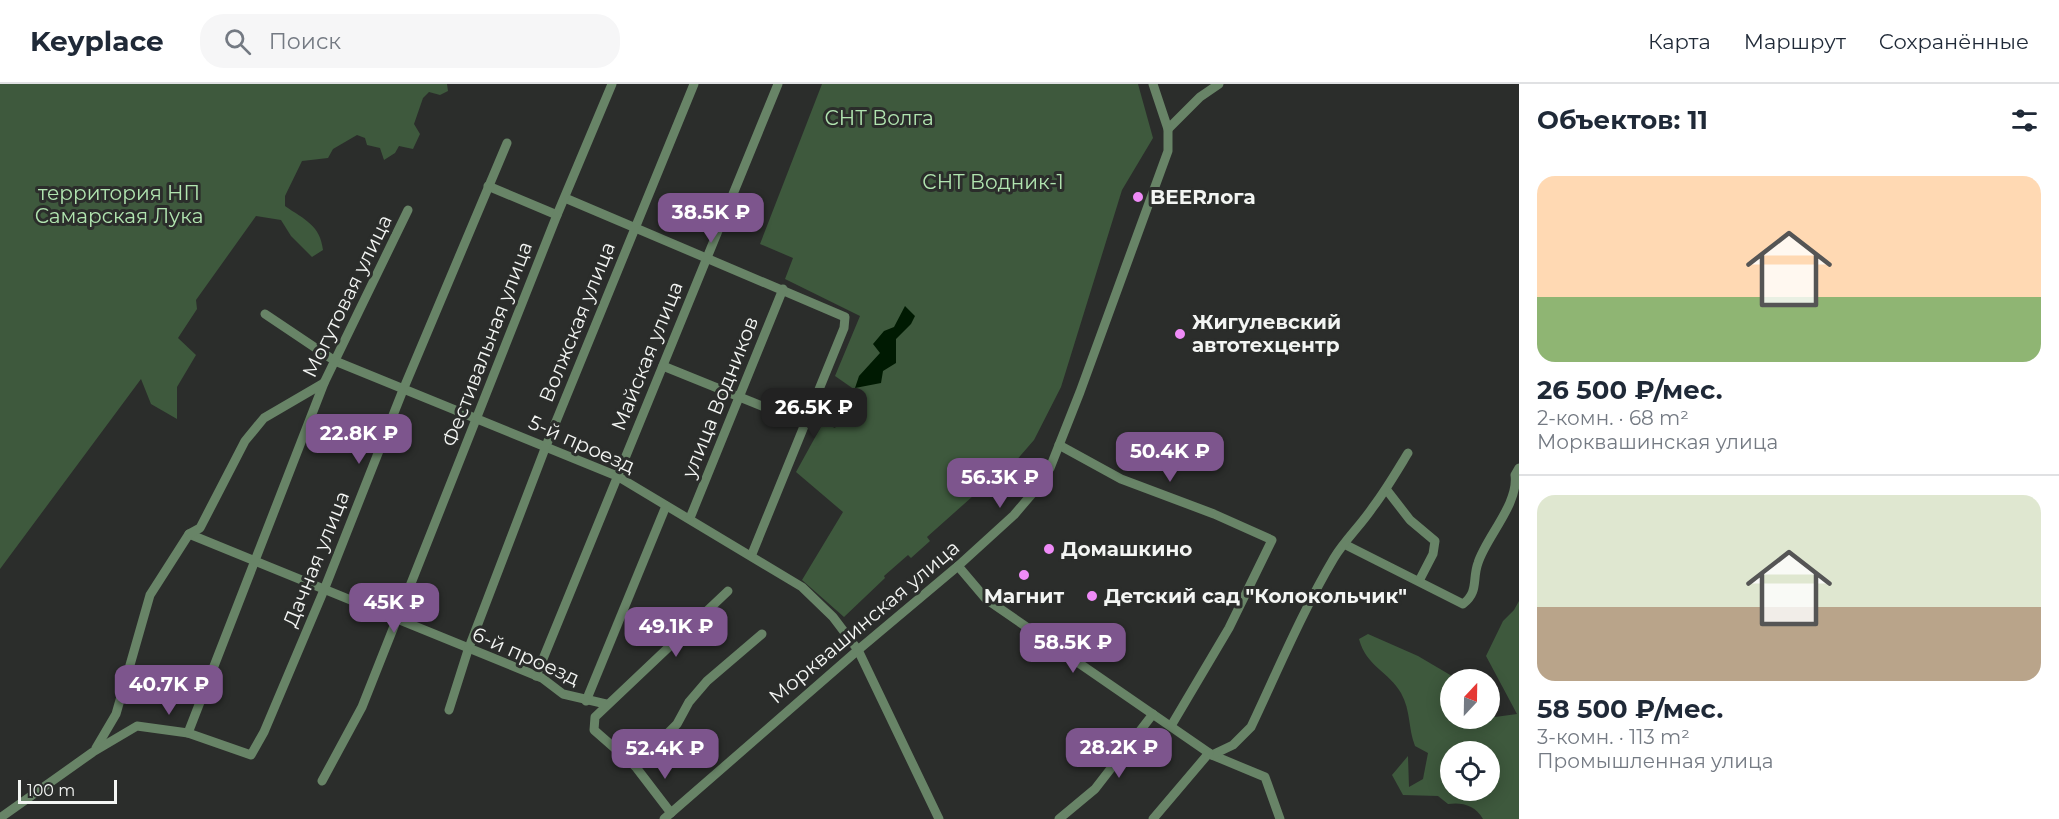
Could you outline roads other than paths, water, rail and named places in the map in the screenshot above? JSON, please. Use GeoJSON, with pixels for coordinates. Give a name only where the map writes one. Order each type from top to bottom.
{"type":"FeatureCollection","features":[{"type":"Feature","properties":{"kind":"street","name":"Фестивальная улица"},"geometry":{"type":"LineString","coordinates":[[322,781],[362,707],[478,419],[557,214],[612,84]]}},
{"type":"Feature","properties":{"kind":"street","name":"Волжская улица"},"geometry":{"type":"LineString","coordinates":[[449,710],[468,650],[546,446],[694,84]]}},
{"type":"Feature","properties":{"kind":"street","name":"Майская улица"},"geometry":{"type":"LineString","coordinates":[[536,676],[778,84]]}},
{"type":"Feature","properties":{"kind":"street","name":"Морквашинская улица"},"geometry":{"type":"LineString","coordinates":[[667,816],[958,566],[1014,514],[1037,488],[1050,468],[1059,446],[1168,151],[1168,129],[1153,84]]}},
{"type":"Feature","properties":{"kind":"street"},"geometry":{"type":"LineString","coordinates":[[1168,129],[1200,97],[1219,84]]}},
{"type":"Feature","properties":{"kind":"street","name":"Дачная улица"},"geometry":{"type":"LineString","coordinates":[[188,733],[251,754],[264,732],[324,590],[403,390],[507,143]]}},
{"type":"Feature","properties":{"kind":"street"},"geometry":{"type":"LineString","coordinates":[[488,186],[557,214]]}},
{"type":"Feature","properties":{"kind":"street"},"geometry":{"type":"LineString","coordinates":[[565,198],[845,317],[844,328],[752,554]]}},
{"type":"Feature","properties":{"kind":"street","name":"Могутовая улица"},"geometry":{"type":"LineString","coordinates":[[188,733],[324,383],[408,210]]}},
{"type":"Feature","properties":{"kind":"street","name":"улица Водников"},"geometry":{"type":"LineString","coordinates":[[690,518],[783,289]]}},
{"type":"Feature","properties":{"kind":"street","name":"5-й проезд"},"geometry":{"type":"LineString","coordinates":[[264,314],[335,362],[617,476],[752,554],[802,587],[833,617],[858,650],[939,819]]}},
{"type":"Feature","properties":{"kind":"street"},"geometry":{"type":"LineString","coordinates":[[663,366],[806,424]]}},
{"type":"Feature","properties":{"kind":"street"},"geometry":{"type":"LineString","coordinates":[[93,752],[116,714],[150,595],[189,534],[200,528],[246,441],[264,418],[324,383]]}},
{"type":"Feature","properties":{"kind":"street"},"geometry":{"type":"LineString","coordinates":[[1059,446],[1121,479],[1214,514],[1272,540],[1229,628],[1171,726]]}},
{"type":"Feature","properties":{"kind":"street"},"geometry":{"type":"LineString","coordinates":[[1153,819],[1211,754],[1233,745],[1251,727],[1319,585],[1336,555],[1346,545],[1355,527],[1386,489],[1408,453]]}},
{"type":"Feature","properties":{"kind":"street"},"geometry":{"type":"LineString","coordinates":[[1346,545],[1463,604],[1476,584],[1478,562],[1498,529],[1516,490],[1515,475],[1519,468]]}},
{"type":"Feature","properties":{"kind":"street"},"geometry":{"type":"LineString","coordinates":[[1386,489],[1410,520],[1435,540],[1433,554],[1419,581]]}},
{"type":"Feature","properties":{"kind":"street"},"geometry":{"type":"LineString","coordinates":[[586,701],[666,506]]}},
{"type":"Feature","properties":{"kind":"street","name":"6-й проезд"},"geometry":{"type":"LineString","coordinates":[[189,534],[536,676],[563,693],[586,701],[606,704]]}},
{"type":"Feature","properties":{"kind":"street"},"geometry":{"type":"LineString","coordinates":[[958,566],[986,599],[1211,754],[1265,777],[1280,819]]}},
{"type":"Feature","properties":{"kind":"street"},"geometry":{"type":"LineString","coordinates":[[667,816],[636,766],[594,730],[595,717],[606,704],[728,591]]}},
{"type":"Feature","properties":{"kind":"street"},"geometry":{"type":"LineString","coordinates":[[636,766],[677,724],[688,702],[707,681],[762,634]]}},
{"type":"Feature","properties":{"kind":"street"},"geometry":{"type":"LineString","coordinates":[[1059,819],[1095,789],[1153,714]]}},
{"type":"Feature","properties":{"kind":"street"},"geometry":{"type":"LineString","coordinates":[[0,818],[93,752],[138,726],[188,733]]}},
{"type":"Feature","properties":{"kind":"place","name":"BEERлога"},"geometry":{"type":"Point","coordinates":[1138,197]}},
{"type":"Feature","properties":{"kind":"place","name":"Жигулевский автотехцентр"},"geometry":{"type":"Point","coordinates":[1180,334]}},
{"type":"Feature","properties":{"kind":"place","name":"Домашкино"},"geometry":{"type":"Point","coordinates":[1049,549]}},
{"type":"Feature","properties":{"kind":"place","name":"Магнит"},"geometry":{"type":"Point","coordinates":[1024,575]}},
{"type":"Feature","properties":{"kind":"place","name":"Детский сад \"Колокольчик\""},"geometry":{"type":"Point","coordinates":[1092,596]}},
{"type":"Feature","properties":{"kind":"park label","name":"СНТ Волга"},"geometry":{"type":"Point","coordinates":[879,118]}},
{"type":"Feature","properties":{"kind":"park label","name":"СНТ Водник-1"},"geometry":{"type":"Point","coordinates":[993,182]}},
{"type":"Feature","properties":{"kind":"park label","name":"территория НП Самарская Лука"},"geometry":{"type":"Point","coordinates":[119,204]}}]}
